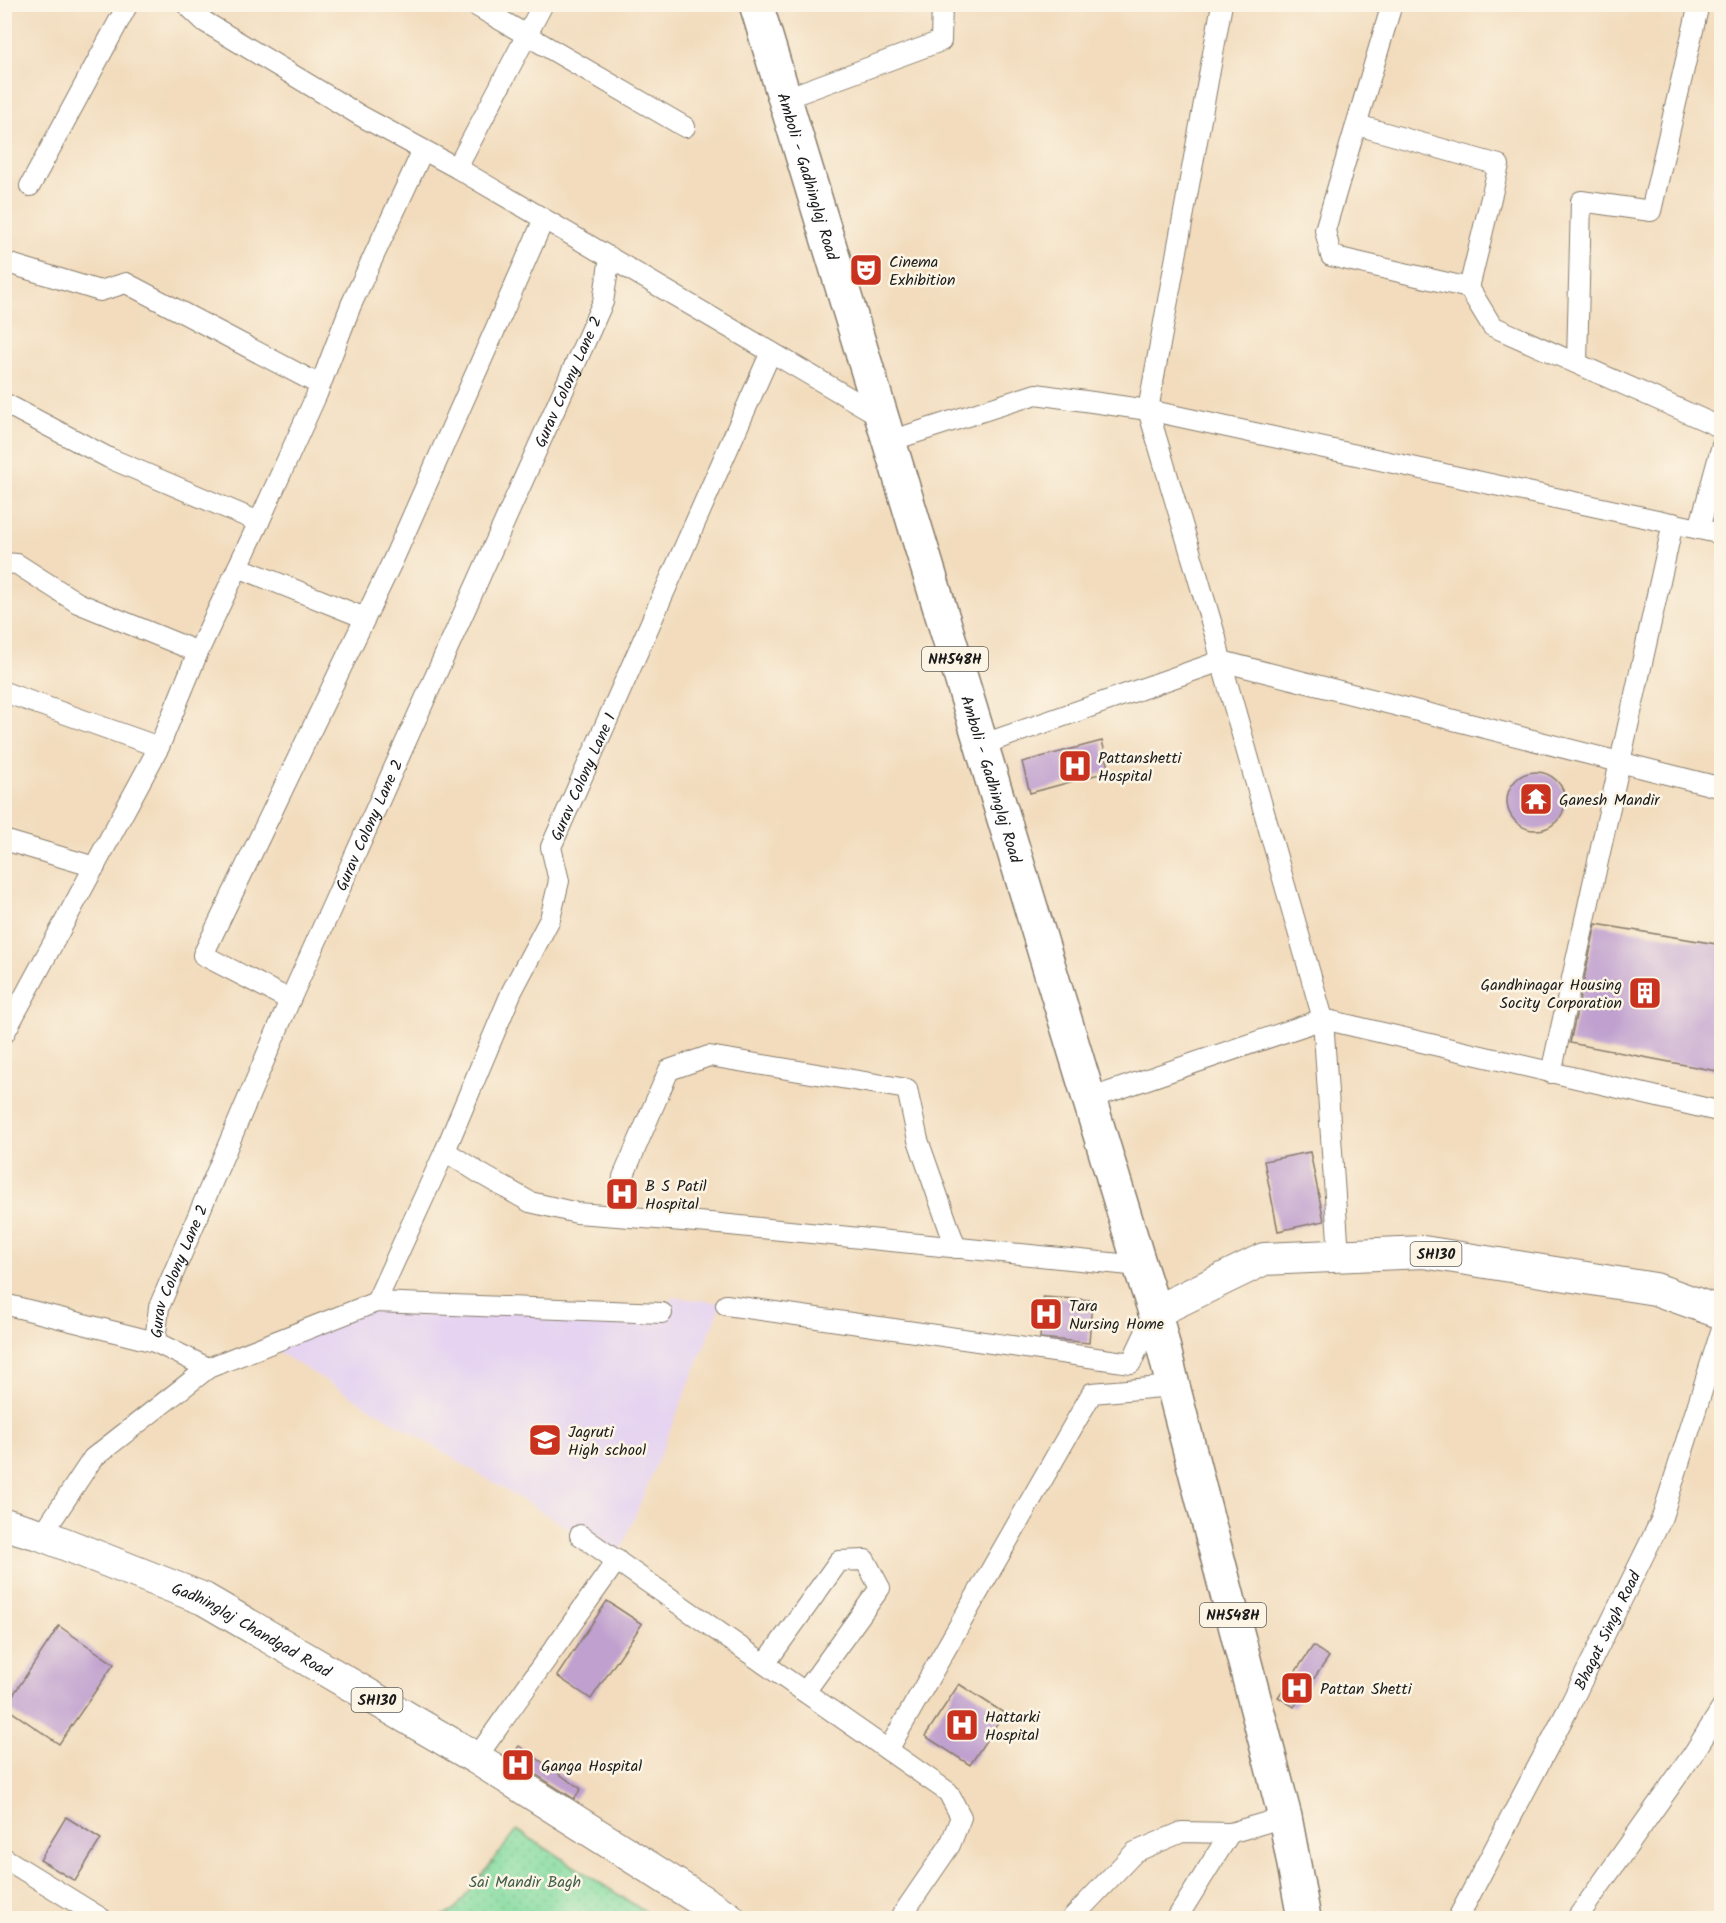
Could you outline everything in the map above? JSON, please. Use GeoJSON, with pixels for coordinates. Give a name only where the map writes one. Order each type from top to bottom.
{"type":"FeatureCollection","features":[{"type":"Feature","properties":{"kind":"highway","name":"Amboli - Gadhinglaj Road"},"geometry":{"type":"LineString","coordinates":[[756,4],[1155,1312]]}},
{"type":"Feature","properties":{"kind":"highway","name":"NH548H"},"geometry":{"type":"LineString","coordinates":[[1155,1312],[1285,1817],[1304,1918]]}},
{"type":"Feature","properties":{"kind":"main road","name":"SH130"},"geometry":{"type":"LineString","coordinates":[[1155,1312],[1264,1259],[1423,1251],[1655,1289],[1722,1313]]}},
{"type":"Feature","properties":{"kind":"main road","name":"Gadhinglaj Chandgad Road"},"geometry":{"type":"LineString","coordinates":[[4,1524],[42,1535],[204,1599],[476,1758],[729,1918]]}},
{"type":"Feature","properties":{"kind":"street"},"geometry":{"type":"LineString","coordinates":[[30,186],[128,4]]}},
{"type":"Feature","properties":{"kind":"street"},"geometry":{"type":"LineString","coordinates":[[186,4],[205,22],[361,116],[458,168],[771,352],[886,429],[1036,394],[1148,410],[1722,534]]}},
{"type":"Feature","properties":{"kind":"street"},"geometry":{"type":"LineString","coordinates":[[473,4],[685,128]]}},
{"type":"Feature","properties":{"kind":"street"},"geometry":{"type":"LineString","coordinates":[[458,168],[543,4]]}},
{"type":"Feature","properties":{"kind":"street"},"geometry":{"type":"LineString","coordinates":[[786,98],[941,41],[942,4]]}},
{"type":"Feature","properties":{"kind":"street"},"geometry":{"type":"LineString","coordinates":[[1222,4],[1148,410],[1216,638],[1323,1019],[1340,1256]]}},
{"type":"Feature","properties":{"kind":"street"},"geometry":{"type":"LineString","coordinates":[[1392,4],[1325,230],[1331,256],[1469,288]]}},
{"type":"Feature","properties":{"kind":"street"},"geometry":{"type":"LineString","coordinates":[[1577,363],[1581,201],[1651,211],[1699,4]]}},
{"type":"Feature","properties":{"kind":"street"},"geometry":{"type":"LineString","coordinates":[[1357,125],[1499,165],[1469,288],[1492,326],[1722,428]]}},
{"type":"Feature","properties":{"kind":"street"},"geometry":{"type":"LineString","coordinates":[[4,1034],[9,1012],[95,867],[159,747],[198,652],[320,384],[351,305],[423,150]]}},
{"type":"Feature","properties":{"kind":"street"},"geometry":{"type":"LineString","coordinates":[[290,1000],[203,955],[394,558],[544,219]]}},
{"type":"Feature","properties":{"kind":"street","name":"Gurav Colony Lane 2"},"geometry":{"type":"LineString","coordinates":[[208,1368],[155,1342],[159,1307],[290,1000],[428,697],[603,302],[610,257]]}},
{"type":"Feature","properties":{"kind":"street"},"geometry":{"type":"LineString","coordinates":[[4,262],[100,291],[126,283],[320,384]]}},
{"type":"Feature","properties":{"kind":"street","name":"Gurav Colony Lane 1"},"geometry":{"type":"LineString","coordinates":[[376,1302],[446,1151],[512,990],[550,919],[559,881],[551,847],[771,352]]}},
{"type":"Feature","properties":{"kind":"street"},"geometry":{"type":"LineString","coordinates":[[4,403],[109,458],[259,522]]}},
{"type":"Feature","properties":{"kind":"street"},"geometry":{"type":"LineString","coordinates":[[1698,528],[1722,445]]}},
{"type":"Feature","properties":{"kind":"street"},"geometry":{"type":"LineString","coordinates":[[1551,1072],[1673,523]]}},
{"type":"Feature","properties":{"kind":"street"},"geometry":{"type":"LineString","coordinates":[[4,563],[18,564],[78,603],[198,652]]}},
{"type":"Feature","properties":{"kind":"street"},"geometry":{"type":"LineString","coordinates":[[238,567],[365,618]]}},
{"type":"Feature","properties":{"kind":"street"},"geometry":{"type":"LineString","coordinates":[[981,745],[1221,661],[1722,789]]}},
{"type":"Feature","properties":{"kind":"street"},"geometry":{"type":"LineString","coordinates":[[4,692],[159,747]]}},
{"type":"Feature","properties":{"kind":"street"},"geometry":{"type":"LineString","coordinates":[[4,840],[95,867]]}},
{"type":"Feature","properties":{"kind":"street"},"geometry":{"type":"LineString","coordinates":[[1089,1099],[1323,1019],[1722,1112]]}},
{"type":"Feature","properties":{"kind":"street"},"geometry":{"type":"LineString","coordinates":[[619,1216],[623,1177],[669,1070],[710,1056],[907,1089],[918,1140],[956,1248]]}},
{"type":"Feature","properties":{"kind":"street"},"geometry":{"type":"LineString","coordinates":[[446,1151],[480,1174],[530,1202],[577,1213],[710,1223],[1140,1266]]}},
{"type":"Feature","properties":{"kind":"street"},"geometry":{"type":"LineString","coordinates":[[42,1535],[93,1458],[208,1368],[376,1302],[662,1313]]}},
{"type":"Feature","properties":{"kind":"street"},"geometry":{"type":"LineString","coordinates":[[4,1305],[155,1342]]}},
{"type":"Feature","properties":{"kind":"street"},"geometry":{"type":"LineString","coordinates":[[726,1305],[1131,1363],[1155,1312]]}},
{"type":"Feature","properties":{"kind":"street","name":"Bhagat Singh Road"},"geometry":{"type":"LineString","coordinates":[[1458,1918],[1567,1711],[1660,1520],[1722,1328]]}},
{"type":"Feature","properties":{"kind":"street"},"geometry":{"type":"LineString","coordinates":[[888,1750],[1092,1393],[1173,1386]]}},
{"type":"Feature","properties":{"kind":"street"},"geometry":{"type":"LineString","coordinates":[[580,1535],[948,1792],[961,1817],[950,1845],[900,1918]]}},
{"type":"Feature","properties":{"kind":"street"},"geometry":{"type":"LineString","coordinates":[[476,1758],[617,1560]]}},
{"type":"Feature","properties":{"kind":"street"},"geometry":{"type":"LineString","coordinates":[[765,1664],[839,1561],[866,1560],[880,1588],[805,1692]]}},
{"type":"Feature","properties":{"kind":"street"},"geometry":{"type":"LineString","coordinates":[[1577,1918],[1693,1755],[1722,1708]]}},
{"type":"Feature","properties":{"kind":"street"},"geometry":{"type":"LineString","coordinates":[[1072,1918],[1136,1852],[1182,1832],[1230,1833],[1285,1817]]}},
{"type":"Feature","properties":{"kind":"street"},"geometry":{"type":"LineString","coordinates":[[1177,1918],[1230,1833]]}},
{"type":"Feature","properties":{"kind":"street"},"geometry":{"type":"LineString","coordinates":[[4,1858],[101,1918]]}},
{"type":"Feature","properties":{"kind":"shaded area","name":"Jagruti High school"},"geometry":{"type":"Polygon","coordinates":[[[673,1297],[722,1303],[617,1560],[580,1535],[267,1345],[376,1302],[661,1313],[673,1297]]]}},
{"type":"Feature","properties":{"kind":"green space","name":"Sai Mandir Bagh"},"geometry":{"type":"Polygon","coordinates":[[[517,1830],[655,1918],[437,1918],[454,1911],[517,1830]]]}},
{"type":"Feature","properties":{"kind":"building"},"geometry":{"type":"Polygon","coordinates":[[[1102,741],[1110,771],[1030,793],[1022,762],[1102,741]]]}},
{"type":"Feature","properties":{"kind":"building","name":"Ganesh Mandir"},"geometry":{"type":"Polygon","coordinates":[[[1530,772],[1542,772],[1557,780],[1565,795],[1565,807],[1557,822],[1542,830],[1530,830],[1515,822],[1507,807],[1507,795],[1515,780],[1530,772]]]}},
{"type":"Feature","properties":{"kind":"building","name":"Gandhinagar Housing Socity Corporation"},"geometry":{"type":"Polygon","coordinates":[[[1596,924],[1722,945],[1722,1072],[1570,1043],[1596,924]]]}},
{"type":"Feature","properties":{"kind":"building"},"geometry":{"type":"Polygon","coordinates":[[[1310,1152],[1324,1221],[1278,1231],[1264,1161],[1310,1152]]]}},
{"type":"Feature","properties":{"kind":"building"},"geometry":{"type":"Polygon","coordinates":[[[1043,1297],[1092,1300],[1089,1343],[1040,1338],[1043,1297]]]}},
{"type":"Feature","properties":{"kind":"building"},"geometry":{"type":"Polygon","coordinates":[[[607,1601],[642,1624],[591,1699],[557,1676],[607,1601]]]}},
{"type":"Feature","properties":{"kind":"building"},"geometry":{"type":"Polygon","coordinates":[[[59,1626],[114,1664],[59,1744],[5,1707],[59,1626]]]}},
{"type":"Feature","properties":{"kind":"building"},"geometry":{"type":"Polygon","coordinates":[[[1313,1646],[1329,1657],[1294,1707],[1278,1697],[1313,1646]]]}},
{"type":"Feature","properties":{"kind":"building"},"geometry":{"type":"Polygon","coordinates":[[[959,1684],[1004,1713],[970,1765],[925,1736],[959,1684]]]}},
{"type":"Feature","properties":{"kind":"building"},"geometry":{"type":"Polygon","coordinates":[[[519,1746],[581,1789],[574,1799],[510,1758],[519,1746]]]}},
{"type":"Feature","properties":{"kind":"building"},"geometry":{"type":"Polygon","coordinates":[[[66,1817],[101,1839],[75,1881],[40,1860],[66,1817]]]}},
{"type":"Feature","properties":{"kind":"place","name":"Cinema Exhibition"},"geometry":{"type":"Point","coordinates":[866,270]}},
{"type":"Feature","properties":{"kind":"place","name":"Pattanshetti Hospital"},"geometry":{"type":"Point","coordinates":[1075,766]}},
{"type":"Feature","properties":{"kind":"place","name":"Ganesh Mandir"},"geometry":{"type":"Point","coordinates":[1536,799]}},
{"type":"Feature","properties":{"kind":"place","name":"Gandhinagar Housing Socity Corporation"},"geometry":{"type":"Point","coordinates":[1645,993]}},
{"type":"Feature","properties":{"kind":"place","name":"B S Patil Hospital"},"geometry":{"type":"Point","coordinates":[622,1194]}},
{"type":"Feature","properties":{"kind":"place","name":"Tara Nursing Home"},"geometry":{"type":"Point","coordinates":[1046,1314]}},
{"type":"Feature","properties":{"kind":"place","name":"Jagruti High school"},"geometry":{"type":"Point","coordinates":[545,1440]}},
{"type":"Feature","properties":{"kind":"place","name":"Pattan Shetti"},"geometry":{"type":"Point","coordinates":[1297,1688]}},
{"type":"Feature","properties":{"kind":"place","name":"Hattarki Hospital"},"geometry":{"type":"Point","coordinates":[962,1725]}},
{"type":"Feature","properties":{"kind":"place","name":"Ganga Hospital"},"geometry":{"type":"Point","coordinates":[518,1765]}}]}
